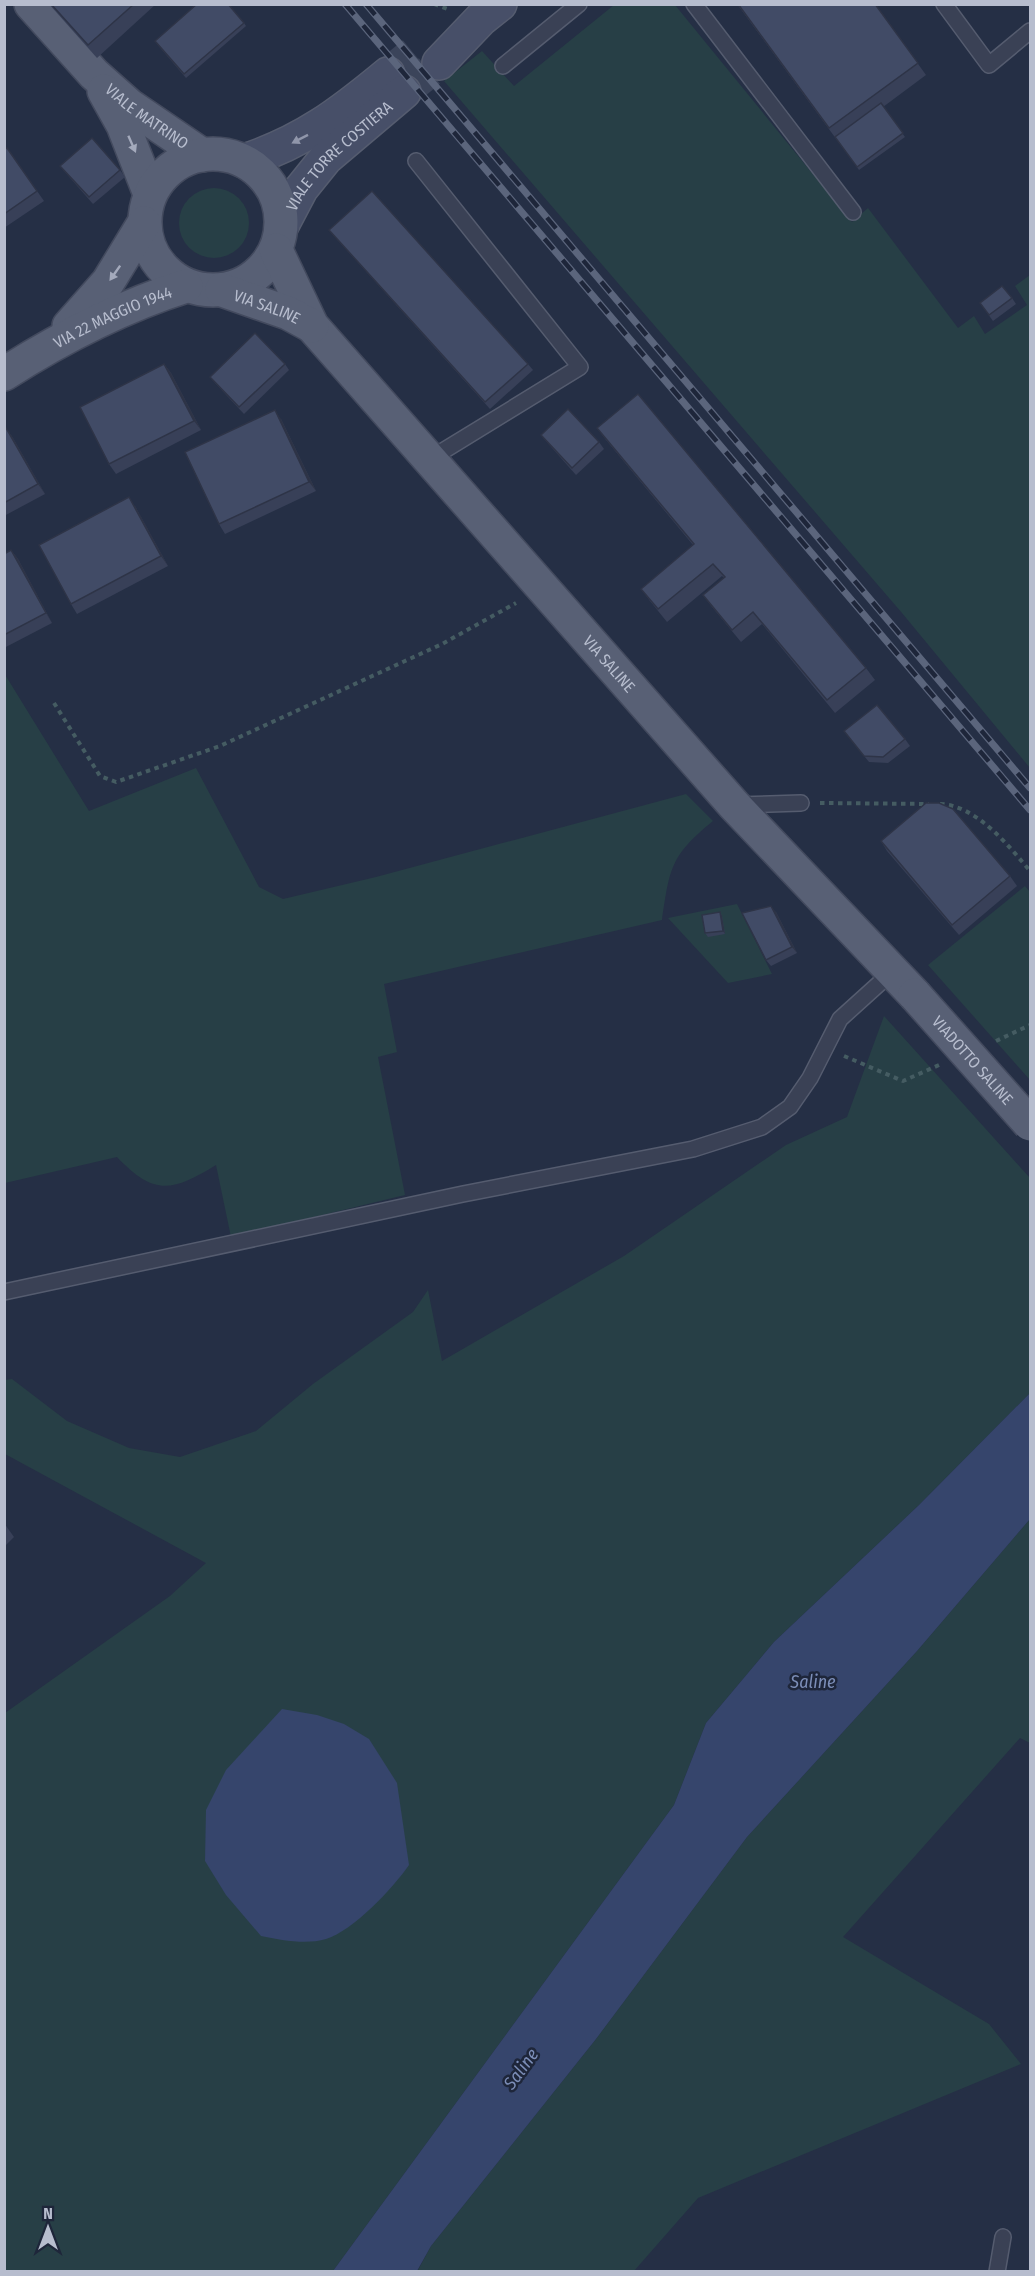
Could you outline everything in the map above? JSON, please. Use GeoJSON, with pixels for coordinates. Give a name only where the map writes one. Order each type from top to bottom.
{"type":"FeatureCollection","features":[{"type":"Feature","properties":{"kind":"main road","name":"VIALE MATRINO"},"geometry":{"type":"LineString","coordinates":[[30,4],[94,74],[130,106],[202,154]]}},
{"type":"Feature","properties":{"kind":"main road","name":"VIALE MATRINO"},"geometry":{"type":"LineString","coordinates":[[94,74],[123,125],[139,160],[147,208]]}},
{"type":"Feature","properties":{"kind":"main road"},"geometry":{"type":"LineString","coordinates":[[202,154],[224,154],[244,161],[260,173],[273,189],[280,207],[278,238],[267,265],[254,277],[222,290],[204,291],[186,285],[168,275],[155,261],[147,243],[147,208],[162,176],[180,162],[202,154]]}},
{"type":"Feature","properties":{"kind":"main road","name":"VIA 22 MAGGIO 1944"},"geometry":{"type":"LineString","coordinates":[[41,351],[68,327],[108,282],[147,208]]}},
{"type":"Feature","properties":{"kind":"main road","name":"VIA SALINE"},"geometry":{"type":"LineString","coordinates":[[278,238],[312,326],[734,805],[904,983]]}},
{"type":"Feature","properties":{"kind":"main road","name":"VIA 22 MAGGIO 1944"},"geometry":{"type":"LineString","coordinates":[[4,374],[106,315],[186,285]]}},
{"type":"Feature","properties":{"kind":"main road","name":"VIA SALINE"},"geometry":{"type":"LineString","coordinates":[[222,290],[288,313],[312,326]]}},
{"type":"Feature","properties":{"kind":"main road","name":"VIADOTTO SALINE"},"geometry":{"type":"LineString","coordinates":[[904,983],[1030,1124]]}},
{"type":"Feature","properties":{"kind":"street"},"geometry":{"type":"LineString","coordinates":[[431,54],[490,12]]}},
{"type":"Feature","properties":{"kind":"street","name":"VIALE TORRE COSTIERA"},"geometry":{"type":"LineString","coordinates":[[244,161],[277,151],[307,136],[396,83],[326,158],[301,189],[278,238]]}},
{"type":"Feature","properties":{"kind":"lane"},"geometry":{"type":"LineString","coordinates":[[503,66],[579,4]]}},
{"type":"Feature","properties":{"kind":"lane"},"geometry":{"type":"LineString","coordinates":[[694,4],[853,212]]}},
{"type":"Feature","properties":{"kind":"lane"},"geometry":{"type":"LineString","coordinates":[[944,4],[989,65],[1030,31]]}},
{"type":"Feature","properties":{"kind":"lane"},"geometry":{"type":"LineString","coordinates":[[416,160],[580,367],[429,459]]}},
{"type":"Feature","properties":{"kind":"lane"},"geometry":{"type":"LineString","coordinates":[[734,805],[801,802]]}},
{"type":"Feature","properties":{"kind":"lane"},"geometry":{"type":"LineString","coordinates":[[4,1292],[463,1194],[693,1149],[762,1127],[790,1107],[810,1078],[840,1019],[904,983]]}},
{"type":"Feature","properties":{"kind":"lane"},"geometry":{"type":"LineString","coordinates":[[997,2271],[1003,2237]]}},
{"type":"Feature","properties":{"kind":"path"},"geometry":{"type":"LineString","coordinates":[[54,703],[100,776],[116,782],[231,741],[442,644],[543,588]]}},
{"type":"Feature","properties":{"kind":"path"},"geometry":{"type":"LineString","coordinates":[[801,802],[949,804],[993,828],[1030,871]]}},
{"type":"Feature","properties":{"kind":"shaded area"},"geometry":{"type":"Polygon","coordinates":[[[614,5],[675,5],[852,222],[868,208],[958,328],[974,316],[985,334],[1027,305],[1015,286],[1030,275],[1030,768],[902,613],[444,81],[482,51],[514,86],[614,5]]]}},
{"type":"Feature","properties":{"kind":"shaded area"},"geometry":{"type":"Polygon","coordinates":[[[214,188],[227,191],[239,198],[246,210],[249,223],[246,236],[239,248],[227,255],[214,258],[201,255],[189,248],[182,236],[179,223],[182,210],[189,198],[201,191],[214,188]]]}},
{"type":"Feature","properties":{"kind":"shaded area"},"geometry":{"type":"Polygon","coordinates":[[[4,673],[89,811],[196,768],[259,887],[283,899],[376,877],[686,794],[713,821],[688,844],[674,864],[667,888],[662,920],[384,984],[397,1052],[378,1057],[405,1195],[231,1237],[216,1165],[187,1181],[164,1186],[153,1184],[142,1178],[117,1157],[5,1183],[4,673]]]}},
{"type":"Feature","properties":{"kind":"shaded area"},"geometry":{"type":"Polygon","coordinates":[[[1025,886],[1030,892],[1030,1080],[928,965],[1025,886]]]}},
{"type":"Feature","properties":{"kind":"shaded area"},"geometry":{"type":"Polygon","coordinates":[[[737,904],[772,974],[728,983],[668,918],[737,904]]]}},
{"type":"Feature","properties":{"kind":"shaded area"},"geometry":{"type":"Polygon","coordinates":[[[884,1016],[1030,1178],[1030,1393],[919,1505],[774,1642],[706,1723],[674,1805],[333,2271],[5,2271],[5,1713],[170,1596],[206,1563],[5,1454],[4,1380],[12,1379],[67,1421],[129,1448],[180,1457],[256,1431],[313,1384],[413,1312],[428,1290],[442,1361],[624,1256],[786,1145],[847,1117],[884,1016]]]}},
{"type":"Feature","properties":{"kind":"shaded area"},"geometry":{"type":"Polygon","coordinates":[[[1030,1519],[1030,1743],[1020,1738],[843,1937],[989,2024],[1021,2064],[698,2198],[634,2271],[417,2272],[431,2246],[596,2039],[747,1837],[917,1651],[1030,1519]]]}},
{"type":"Feature","properties":{"kind":"water","name":"Saline"},"geometry":{"type":"Polygon","coordinates":[[[1030,1393],[1030,1519],[917,1651],[747,1837],[596,2039],[431,2246],[417,2271],[333,2271],[674,1805],[706,1723],[774,1642],[919,1505],[1030,1393]]]}},
{"type":"Feature","properties":{"kind":"water"},"geometry":{"type":"Polygon","coordinates":[[[282,1709],[317,1715],[344,1724],[369,1739],[397,1783],[409,1865],[383,1896],[360,1918],[337,1934],[318,1941],[294,1941],[261,1936],[226,1895],[205,1861],[206,1810],[226,1770],[282,1709]]]}},
{"type":"Feature","properties":{"kind":"building"},"geometry":{"type":"Polygon","coordinates":[[[51,4],[134,4],[88,45],[51,4]]]}},
{"type":"Feature","properties":{"kind":"building"},"geometry":{"type":"Polygon","coordinates":[[[197,4],[228,4],[244,23],[184,74],[155,41],[197,4]]]}},
{"type":"Feature","properties":{"kind":"building"},"geometry":{"type":"Polygon","coordinates":[[[738,4],[875,4],[918,63],[829,128],[738,4]]]}},
{"type":"Feature","properties":{"kind":"building"},"geometry":{"type":"Polygon","coordinates":[[[881,103],[903,133],[857,167],[835,137],[881,103]]]}},
{"type":"Feature","properties":{"kind":"building"},"geometry":{"type":"Polygon","coordinates":[[[92,138],[120,170],[89,197],[60,166],[92,138]]]}},
{"type":"Feature","properties":{"kind":"building"},"geometry":{"type":"Polygon","coordinates":[[[7,148],[37,191],[4,214],[4,150],[7,148]]]}},
{"type":"Feature","properties":{"kind":"building"},"geometry":{"type":"Polygon","coordinates":[[[372,191],[528,364],[485,402],[329,230],[372,191]]]}},
{"type":"Feature","properties":{"kind":"building"},"geometry":{"type":"Polygon","coordinates":[[[1002,286],[1012,298],[989,315],[980,303],[1002,286]]]}},
{"type":"Feature","properties":{"kind":"building"},"geometry":{"type":"Polygon","coordinates":[[[255,333],[285,364],[239,407],[210,377],[255,333]]]}},
{"type":"Feature","properties":{"kind":"building"},"geometry":{"type":"Polygon","coordinates":[[[164,364],[194,421],[109,464],[80,407],[164,364]]]}},
{"type":"Feature","properties":{"kind":"building"},"geometry":{"type":"Polygon","coordinates":[[[638,394],[866,668],[827,700],[753,612],[732,630],[703,595],[725,577],[713,564],[658,609],[641,589],[694,544],[597,428],[638,394]]]}},
{"type":"Feature","properties":{"kind":"building"},"geometry":{"type":"Polygon","coordinates":[[[568,409],[599,442],[572,468],[541,435],[568,409]]]}},
{"type":"Feature","properties":{"kind":"building"},"geometry":{"type":"Polygon","coordinates":[[[275,410],[309,482],[219,524],[185,452],[275,410]]]}},
{"type":"Feature","properties":{"kind":"building"},"geometry":{"type":"Polygon","coordinates":[[[6,428],[38,484],[4,503],[4,429],[6,428]]]}},
{"type":"Feature","properties":{"kind":"building"},"geometry":{"type":"Polygon","coordinates":[[[129,497],[161,556],[71,604],[39,545],[129,497]]]}},
{"type":"Feature","properties":{"kind":"building"},"geometry":{"type":"Polygon","coordinates":[[[11,550],[46,613],[4,635],[4,554],[11,550]]]}},
{"type":"Feature","properties":{"kind":"building"},"geometry":{"type":"Polygon","coordinates":[[[877,705],[905,739],[883,757],[864,756],[844,731],[877,705]]]}},
{"type":"Feature","properties":{"kind":"building"},"geometry":{"type":"Polygon","coordinates":[[[926,803],[939,803],[953,809],[1010,876],[952,925],[881,841],[926,803]]]}},
{"type":"Feature","properties":{"kind":"building"},"geometry":{"type":"Polygon","coordinates":[[[771,906],[792,947],[766,960],[742,913],[771,906]]]}},
{"type":"Feature","properties":{"kind":"building"},"geometry":{"type":"Polygon","coordinates":[[[720,912],[723,931],[705,933],[702,915],[720,912]]]}},
{"type":"Feature","properties":{"kind":"tunnel"},"geometry":{"type":"LineString","coordinates":[[388,74],[423,45]]}},
{"type":"Feature","properties":{"kind":"tunnel"},"geometry":{"type":"LineString","coordinates":[[404,92],[439,63]]}},
{"type":"Feature","properties":{"kind":"railway"},"geometry":{"type":"LineString","coordinates":[[345,4],[1030,810]]}},
{"type":"Feature","properties":{"kind":"railway"},"geometry":{"type":"LineString","coordinates":[[366,4],[1030,788]]}}]}
